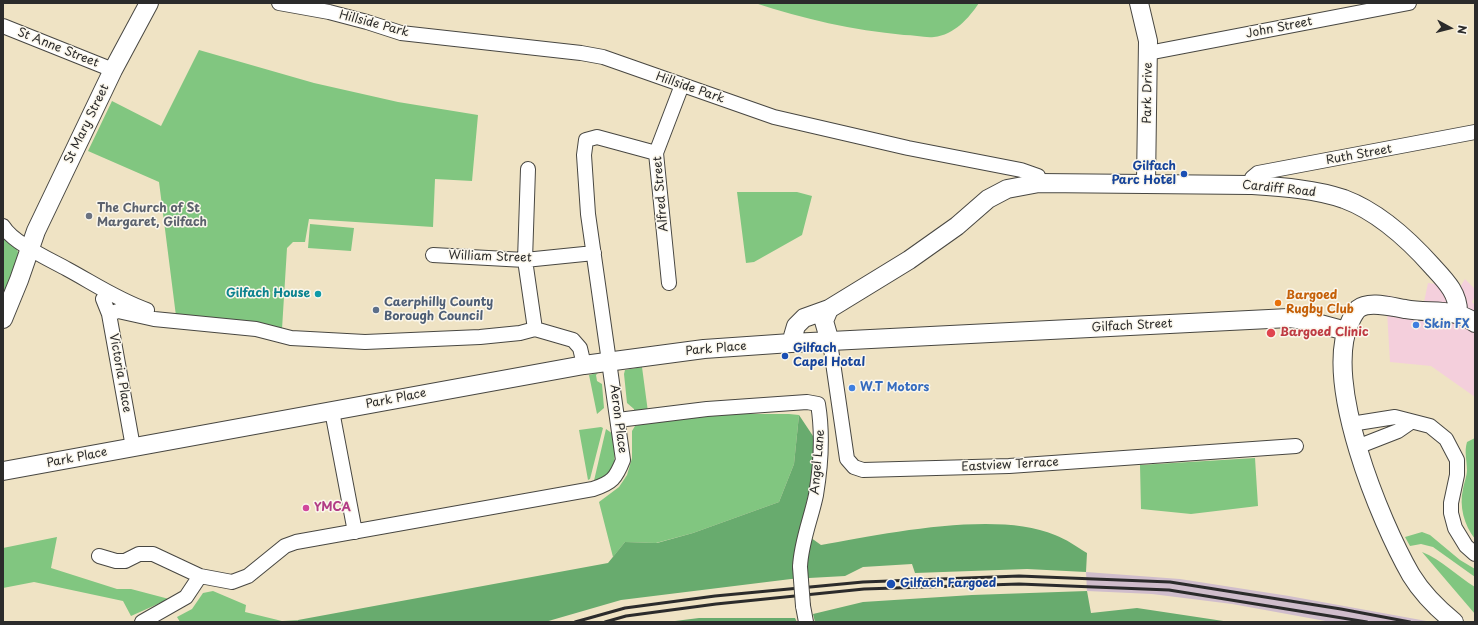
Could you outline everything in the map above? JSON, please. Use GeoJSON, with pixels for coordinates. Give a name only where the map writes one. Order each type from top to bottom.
{"type":"FeatureCollection","features":[{"type":"Feature","properties":{"kind":"street","name":"St Mary Street"},"geometry":{"type":"LineString","coordinates":[[3,319],[36,231],[113,70],[149,3]]}},
{"type":"Feature","properties":{"kind":"street","name":"Hillside Park"},"geometry":{"type":"LineString","coordinates":[[279,3],[336,14],[401,33],[581,53],[603,57],[774,117],[908,148],[1021,170],[1038,176],[1039,183]]}},
{"type":"Feature","properties":{"kind":"street","name":"Park Drive"},"geometry":{"type":"LineString","coordinates":[[1139,3],[1148,41],[1146,183]]}},
{"type":"Feature","properties":{"kind":"street","name":"John Street"},"geometry":{"type":"LineString","coordinates":[[1148,53],[1409,3]]}},
{"type":"Feature","properties":{"kind":"street","name":"St Anne Street"},"geometry":{"type":"LineString","coordinates":[[3,26],[113,70]]}},
{"type":"Feature","properties":{"kind":"street","name":"Alfred Street"},"geometry":{"type":"LineString","coordinates":[[669,283],[656,153],[682,85]]}},
{"type":"Feature","properties":{"kind":"street","name":"Ruth Street"},"geometry":{"type":"LineString","coordinates":[[1251,185],[1252,178],[1258,173],[1475,132]]}},
{"type":"Feature","properties":{"kind":"street","name":"Aeron Place"},"geometry":{"type":"LineString","coordinates":[[99,556],[116,561],[125,561],[139,554],[153,554],[200,576],[232,582],[248,576],[285,546],[296,542],[589,490],[609,484],[618,473],[623,460],[611,362],[588,214],[584,154],[586,140],[597,137],[656,153]]}},
{"type":"Feature","properties":{"kind":"street"},"geometry":{"type":"LineString","coordinates":[[528,169],[525,260],[529,300],[535,329]]}},
{"type":"Feature","properties":{"kind":"street","name":"Cardiff Road"},"geometry":{"type":"LineString","coordinates":[[1039,183],[1251,185],[1281,187],[1316,192],[1344,200],[1358,206],[1397,232],[1418,250],[1452,291],[1457,301],[1458,314]]}},
{"type":"Feature","properties":{"kind":"street"},"geometry":{"type":"LineString","coordinates":[[791,343],[796,326],[804,318],[828,309],[909,260],[957,226],[988,198],[1006,189],[1039,183]]}},
{"type":"Feature","properties":{"kind":"street"},"geometry":{"type":"LineString","coordinates":[[3,226],[7,232],[30,248],[105,292],[133,305],[154,312]]}},
{"type":"Feature","properties":{"kind":"street","name":"William Street"},"geometry":{"type":"LineString","coordinates":[[433,255],[525,260],[594,253]]}},
{"type":"Feature","properties":{"kind":"street","name":"Victoria Place"},"geometry":{"type":"LineString","coordinates":[[103,299],[109,314],[133,447]]}},
{"type":"Feature","properties":{"kind":"street"},"geometry":{"type":"LineString","coordinates":[[1454,622],[1430,600],[1412,577],[1395,546],[1377,506],[1357,447],[1351,424],[1345,392],[1342,353],[1346,331],[1354,314],[1358,308],[1367,306],[1383,306],[1413,311],[1449,312],[1458,314],[1475,324]]}},
{"type":"Feature","properties":{"kind":"street"},"geometry":{"type":"LineString","coordinates":[[828,309],[824,321],[830,342]]}},
{"type":"Feature","properties":{"kind":"street"},"geometry":{"type":"LineString","coordinates":[[109,314],[118,311],[154,319],[256,329],[291,338],[365,342],[480,337],[520,333],[535,329],[573,340],[580,348],[584,365]]}},
{"type":"Feature","properties":{"kind":"street","name":"Gilfach Street"},"geometry":{"type":"LineString","coordinates":[[791,343],[1289,318],[1305,320],[1346,331]]}},
{"type":"Feature","properties":{"kind":"street","name":"Eastview Terrace"},"geometry":{"type":"LineString","coordinates":[[830,342],[847,459],[854,467],[863,470],[1009,466],[1296,446]]}},
{"type":"Feature","properties":{"kind":"street","name":"Park Place"},"geometry":{"type":"LineString","coordinates":[[3,471],[584,365],[704,349],[791,343]]}},
{"type":"Feature","properties":{"kind":"street","name":"Angel Lane"},"geometry":{"type":"LineString","coordinates":[[618,420],[707,409],[806,402],[818,404],[821,424],[816,496],[802,549],[800,567],[806,622]]}},
{"type":"Feature","properties":{"kind":"street"},"geometry":{"type":"LineString","coordinates":[[332,411],[355,532]]}},
{"type":"Feature","properties":{"kind":"street"},"geometry":{"type":"LineString","coordinates":[[1351,424],[1395,417],[1430,426],[1442,434],[1450,445],[1457,460],[1457,475],[1451,503],[1451,513],[1455,528],[1466,546],[1475,554]]}},
{"type":"Feature","properties":{"kind":"street"},"geometry":{"type":"LineString","coordinates":[[1357,447],[1379,437],[1398,431],[1411,422]]}},
{"type":"Feature","properties":{"kind":"street"},"geometry":{"type":"LineString","coordinates":[[142,622],[186,597],[200,576]]}},
{"type":"Feature","properties":{"kind":"shaded area"},"geometry":{"type":"Polygon","coordinates":[[[1465,279],[1475,289],[1475,296],[1472,302],[1475,305],[1475,397],[1431,366],[1390,362],[1386,295],[1407,301],[1424,302],[1428,283],[1460,287],[1465,279]]]}},
{"type":"Feature","properties":{"kind":"shaded area"},"geometry":{"type":"Polygon","coordinates":[[[1086,572],[1180,579],[1289,596],[1432,622],[1331,622],[1232,604],[1152,594],[1087,591],[1086,572]]]}},
{"type":"Feature","properties":{"kind":"green space"},"geometry":{"type":"Polygon","coordinates":[[[755,3],[979,3],[966,20],[960,25],[941,36],[931,37],[885,33],[847,27],[810,19],[755,3]]]}},
{"type":"Feature","properties":{"kind":"green space"},"geometry":{"type":"Polygon","coordinates":[[[199,50],[314,83],[398,102],[478,115],[472,181],[435,179],[433,227],[309,219],[305,242],[293,242],[287,248],[282,329],[176,316],[159,182],[88,151],[112,101],[161,126],[199,50]]]}},
{"type":"Feature","properties":{"kind":"green space"},"geometry":{"type":"Polygon","coordinates":[[[737,192],[797,192],[812,196],[802,235],[754,262],[746,263],[737,192]]]}},
{"type":"Feature","properties":{"kind":"green space"},"geometry":{"type":"Polygon","coordinates":[[[310,224],[354,228],[351,251],[308,248],[310,224]]]}},
{"type":"Feature","properties":{"kind":"green space"},"geometry":{"type":"Polygon","coordinates":[[[3,238],[17,249],[21,263],[3,306],[3,238]]]}},
{"type":"Feature","properties":{"kind":"green space"},"geometry":{"type":"Polygon","coordinates":[[[642,367],[648,412],[634,413],[634,409],[627,403],[624,374],[625,370],[642,367]]]}},
{"type":"Feature","properties":{"kind":"green space"},"geometry":{"type":"Polygon","coordinates":[[[598,373],[596,375],[597,381],[602,384],[604,408],[597,414],[589,375],[598,373]]]}},
{"type":"Feature","properties":{"kind":"green space"},"geometry":{"type":"Polygon","coordinates":[[[708,414],[799,415],[794,464],[779,502],[693,533],[656,543],[625,542],[613,557],[599,502],[619,487],[627,475],[632,458],[632,431],[635,426],[651,421],[708,414]]]}},
{"type":"Feature","properties":{"kind":"green space"},"geometry":{"type":"Polygon","coordinates":[[[799,415],[815,439],[813,474],[800,530],[821,545],[907,530],[940,526],[1002,524],[1031,528],[1055,535],[1067,541],[1087,553],[1086,572],[1027,569],[915,573],[912,564],[863,567],[845,576],[791,579],[621,600],[545,622],[297,622],[298,620],[608,563],[625,542],[657,543],[693,533],[779,502],[794,464],[799,415]]]}},
{"type":"Feature","properties":{"kind":"green space"},"geometry":{"type":"Polygon","coordinates":[[[603,428],[590,479],[588,480],[579,430],[603,428]]]}},
{"type":"Feature","properties":{"kind":"green space"},"geometry":{"type":"Polygon","coordinates":[[[606,429],[613,434],[615,451],[614,464],[607,475],[593,485],[606,429]]]}},
{"type":"Feature","properties":{"kind":"green space"},"geometry":{"type":"Polygon","coordinates":[[[1475,438],[1475,539],[1465,522],[1462,509],[1462,495],[1467,472],[1466,446],[1467,442],[1475,438]]]}},
{"type":"Feature","properties":{"kind":"green space"},"geometry":{"type":"Polygon","coordinates":[[[1255,458],[1258,506],[1191,514],[1141,509],[1140,465],[1255,458]]]}},
{"type":"Feature","properties":{"kind":"green space"},"geometry":{"type":"Polygon","coordinates":[[[1422,532],[1430,535],[1460,560],[1475,569],[1475,577],[1433,547],[1421,544],[1410,546],[1405,537],[1422,532]]]}},
{"type":"Feature","properties":{"kind":"green space"},"geometry":{"type":"Polygon","coordinates":[[[57,537],[51,568],[117,589],[131,589],[169,599],[131,616],[123,601],[34,582],[3,588],[3,548],[57,537]]]}},
{"type":"Feature","properties":{"kind":"green space"},"geometry":{"type":"Polygon","coordinates":[[[1422,552],[1436,559],[1475,587],[1475,614],[1422,552]]]}},
{"type":"Feature","properties":{"kind":"green space"},"geometry":{"type":"Polygon","coordinates":[[[213,591],[246,605],[245,612],[282,621],[298,620],[297,622],[180,622],[177,617],[192,609],[203,593],[213,591]]]}},
{"type":"Feature","properties":{"kind":"green space"},"geometry":{"type":"Polygon","coordinates":[[[1087,591],[1091,613],[1137,608],[1230,622],[815,622],[813,614],[863,602],[972,595],[1087,591]]]}},
{"type":"Feature","properties":{"kind":"green space"},"geometry":{"type":"Polygon","coordinates":[[[699,618],[795,618],[797,622],[667,622],[699,618]]]}},
{"type":"Feature","properties":{"kind":"railway"},"geometry":{"type":"LineString","coordinates":[[575,622],[625,608],[715,596],[863,582],[1019,576],[1170,582],[1341,609],[1410,622]]}},
{"type":"Feature","properties":{"kind":"railway"},"geometry":{"type":"LineString","coordinates":[[605,622],[626,616],[716,604],[864,589],[1019,584],[1169,590],[1367,622]]}},
{"type":"Feature","properties":{"kind":"place","name":"Gilfach Parc Hotel"},"geometry":{"type":"Point","coordinates":[1184,174]}},
{"type":"Feature","properties":{"kind":"place","name":"The Church of St Margaret, Gilfach"},"geometry":{"type":"Point","coordinates":[89,216]}},
{"type":"Feature","properties":{"kind":"place","name":"Gilfach House"},"geometry":{"type":"Point","coordinates":[318,294]}},
{"type":"Feature","properties":{"kind":"place","name":"Bargoed Rugby Club"},"geometry":{"type":"Point","coordinates":[1278,303]}},
{"type":"Feature","properties":{"kind":"place","name":"Caerphilly County Borough Council"},"geometry":{"type":"Point","coordinates":[376,310]}},
{"type":"Feature","properties":{"kind":"place","name":"Skin FX"},"geometry":{"type":"Point","coordinates":[1416,325]}},
{"type":"Feature","properties":{"kind":"place","name":"Bargoed Clinic"},"geometry":{"type":"Point","coordinates":[1271,333]}},
{"type":"Feature","properties":{"kind":"place","name":"Gilfach Capel Hotal"},"geometry":{"type":"Point","coordinates":[785,356]}},
{"type":"Feature","properties":{"kind":"place","name":"W.T Motors"},"geometry":{"type":"Point","coordinates":[852,388]}},
{"type":"Feature","properties":{"kind":"place","name":"YMCA"},"geometry":{"type":"Point","coordinates":[306,508]}},
{"type":"Feature","properties":{"kind":"place","name":"Gilfach Fargoed"},"geometry":{"type":"Point","coordinates":[891,584]}}]}
